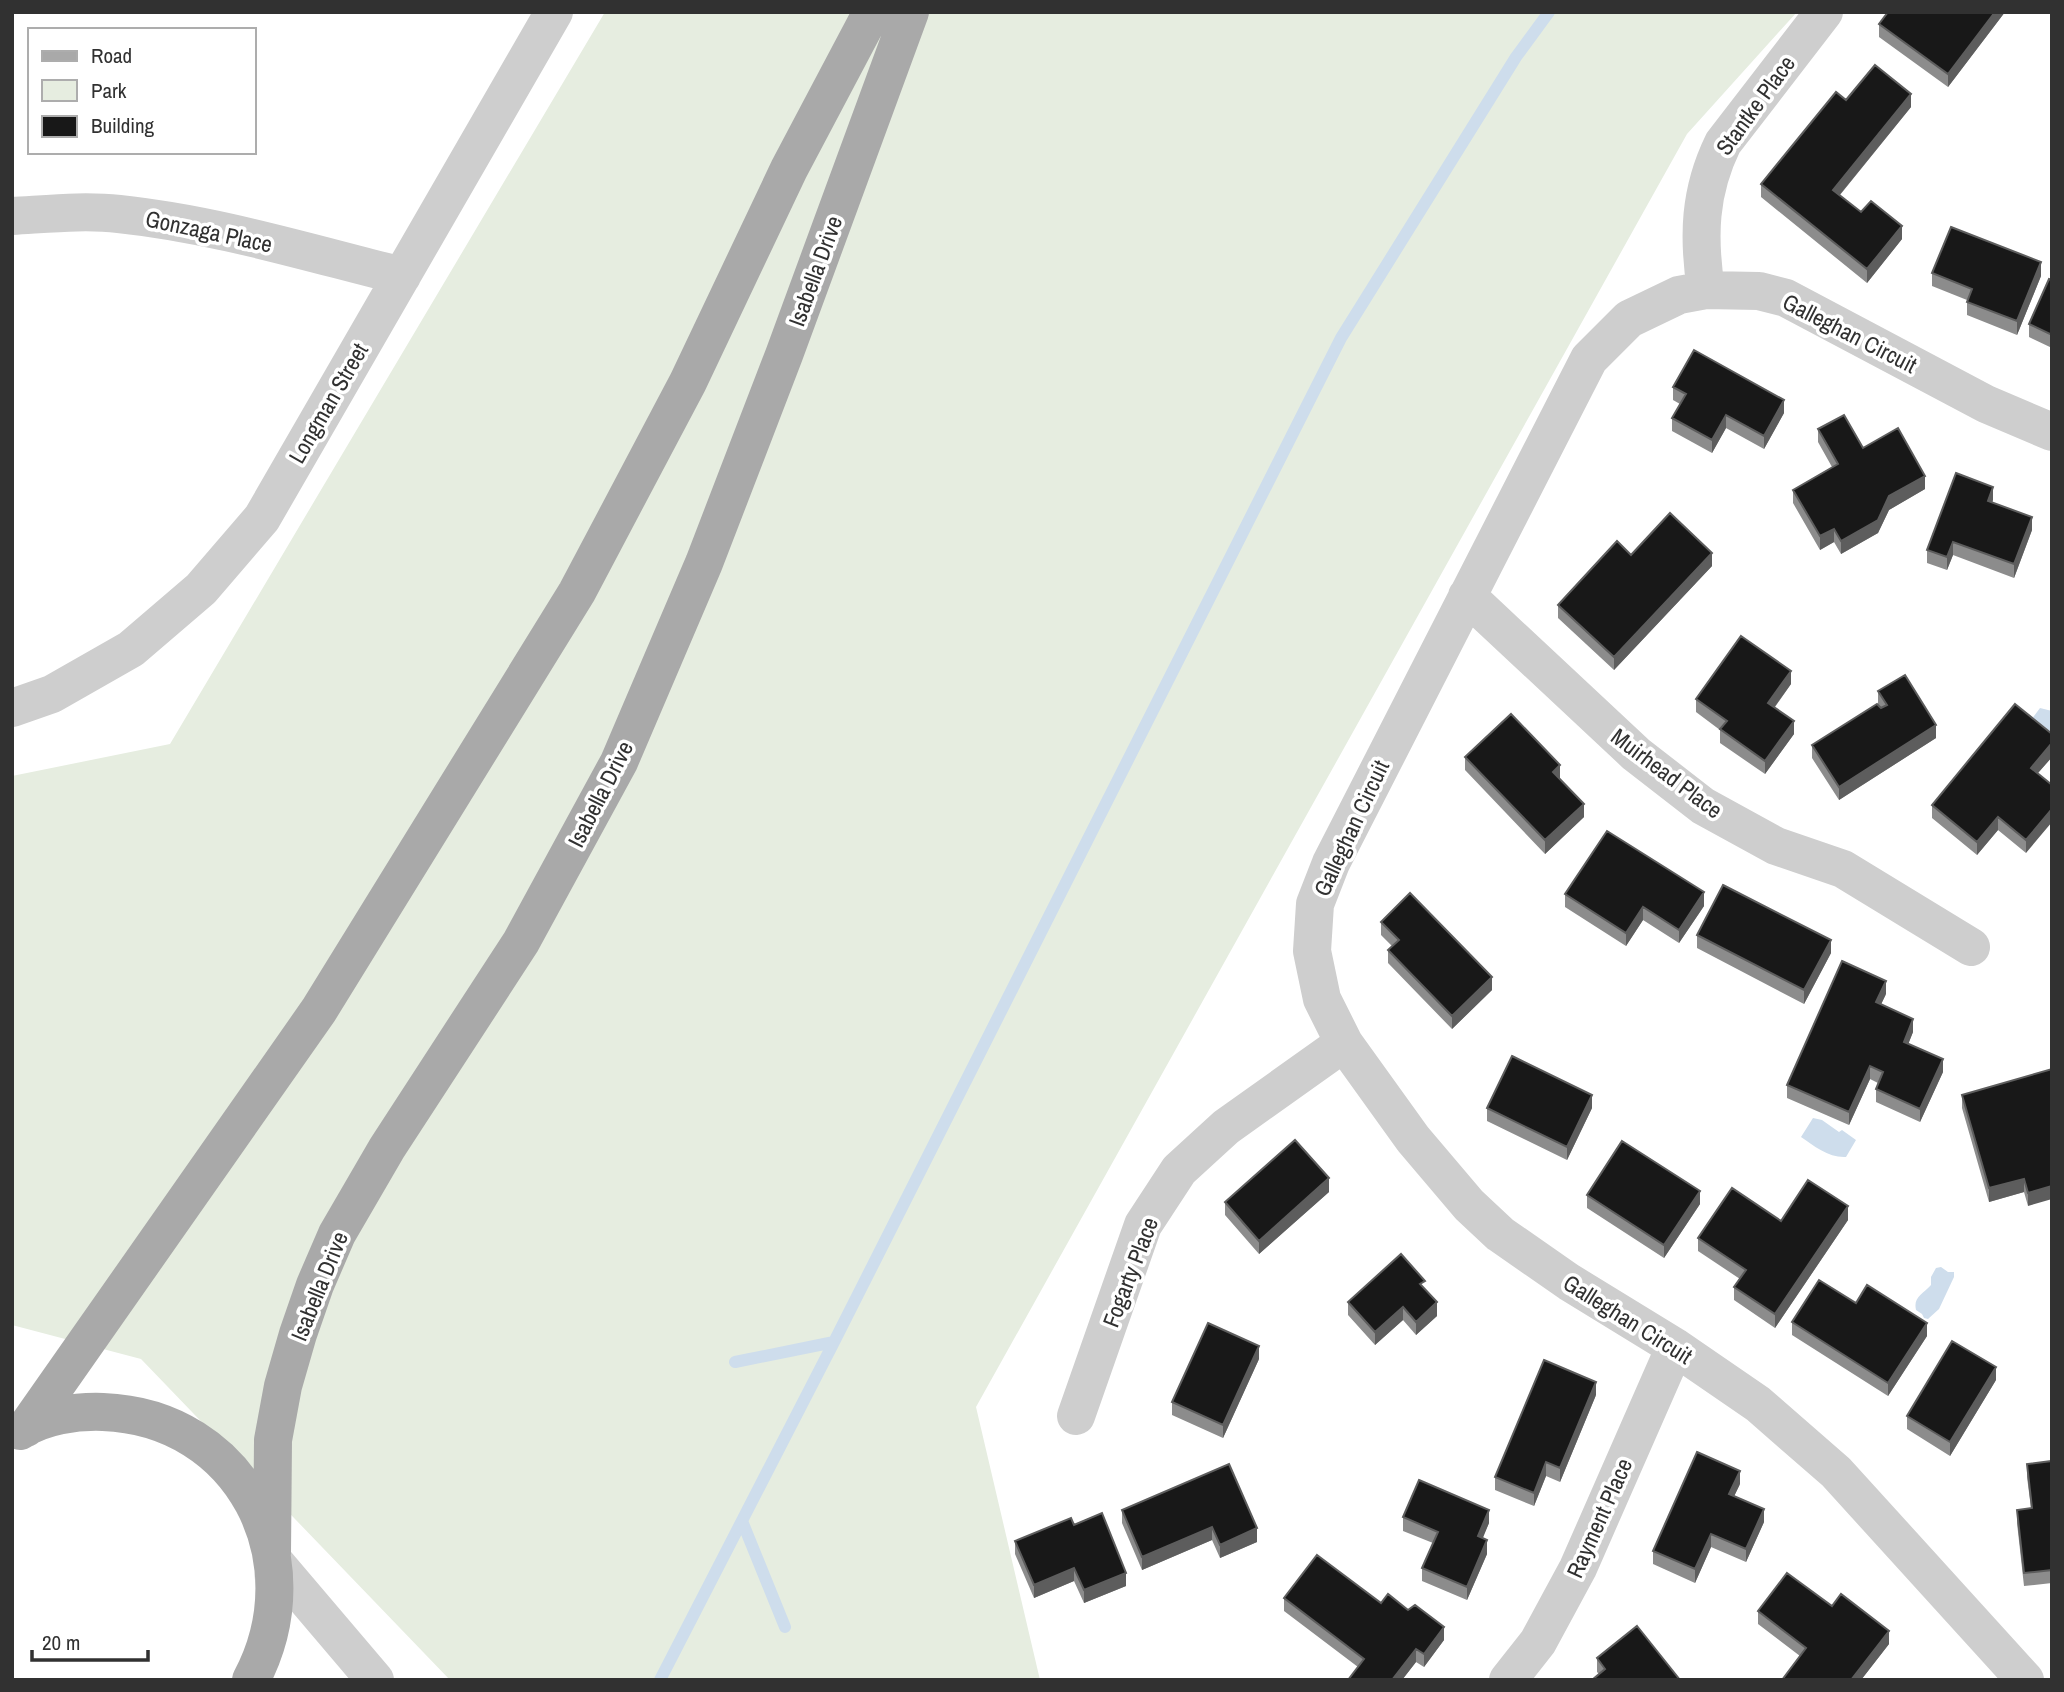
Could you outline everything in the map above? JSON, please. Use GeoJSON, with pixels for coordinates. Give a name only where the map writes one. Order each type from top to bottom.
{"type":"FeatureCollection","features":[{"type":"Feature","properties":{"kind":"main road"},"geometry":{"type":"LineString","coordinates":[[19,1430],[319,1010],[576,592],[688,382],[789,169],[872,12]]}},
{"type":"Feature","properties":{"kind":"main road","name":"Isabella Drive"},"geometry":{"type":"LineString","coordinates":[[273,1557],[273,1440],[283,1386],[315,1285],[337,1234],[387,1147],[522,942],[619,762],[704,562],[784,355],[910,12]]}},
{"type":"Feature","properties":{"kind":"main road"},"geometry":{"type":"LineString","coordinates":[[19,1430],[54,1418],[86,1412],[117,1413],[149,1419],[178,1431],[205,1447],[229,1469],[249,1494],[263,1523],[273,1557],[276,1586],[274,1618],[266,1649],[251,1680]]}},
{"type":"Feature","properties":{"kind":"street","name":"Longman Street"},"geometry":{"type":"LineString","coordinates":[[12,708],[52,694],[131,649],[201,589],[262,518],[554,12]]}},
{"type":"Feature","properties":{"kind":"street","name":"Stantke Place"},"geometry":{"type":"LineString","coordinates":[[1706,290],[1701,258],[1701,209],[1713,163],[1723,143],[1824,12]]}},
{"type":"Feature","properties":{"kind":"street","name":"Gonzaga Place"},"geometry":{"type":"LineString","coordinates":[[12,216],[78,211],[143,217],[202,227],[402,276]]}},
{"type":"Feature","properties":{"kind":"street","name":"Galleghan Circuit"},"geometry":{"type":"LineString","coordinates":[[2025,1680],[1836,1472],[1758,1404],[1675,1347],[1569,1282],[1492,1227],[1469,1205],[1413,1139],[1344,1043],[1322,999],[1312,951],[1315,904],[1331,863],[1589,359],[1629,319],[1679,295],[1706,290],[1759,291],[1786,298],[1986,404],[2052,432]]}},
{"type":"Feature","properties":{"kind":"street","name":"Muirhead Place"},"geometry":{"type":"LineString","coordinates":[[1467,596],[1636,754],[1703,806],[1776,846],[1843,869],[1970,947]]}},
{"type":"Feature","properties":{"kind":"street","name":"Fogarty Place"},"geometry":{"type":"LineString","coordinates":[[1076,1416],[1143,1225],[1179,1170],[1226,1128],[1344,1043]]}},
{"type":"Feature","properties":{"kind":"street","name":"Rayment Place"},"geometry":{"type":"LineString","coordinates":[[1508,1680],[1538,1642],[1578,1568],[1675,1347]]}},
{"type":"Feature","properties":{"kind":"street"},"geometry":{"type":"LineString","coordinates":[[273,1557],[376,1680]]}},
{"type":"Feature","properties":{"kind":"green space"},"geometry":{"type":"Polygon","coordinates":[[[605,12],[1797,12],[1687,134],[976,1407],[1040,1680],[450,1680],[141,1359],[12,1325],[12,776],[170,744],[605,12]]]}},
{"type":"Feature","properties":{"kind":"water"},"geometry":{"type":"Polygon","coordinates":[[[2040,708],[2052,711],[2052,735],[2031,720],[2040,708]]]}},
{"type":"Feature","properties":{"kind":"water"},"geometry":{"type":"Polygon","coordinates":[[[1813,1118],[1822,1120],[1839,1132],[1842,1130],[1856,1140],[1846,1157],[1816,1148],[1801,1137],[1813,1118]]]}},
{"type":"Feature","properties":{"kind":"water"},"geometry":{"type":"Polygon","coordinates":[[[1941,1267],[1948,1272],[1954,1272],[1954,1277],[1939,1309],[1928,1319],[1924,1318],[1916,1310],[1916,1302],[1931,1285],[1931,1277],[1936,1268],[1941,1267]]]}},
{"type":"Feature","properties":{"kind":"building"},"geometry":{"type":"Polygon","coordinates":[[[1888,12],[1995,12],[1948,74],[1879,24],[1888,12]]]}},
{"type":"Feature","properties":{"kind":"building"},"geometry":{"type":"Polygon","coordinates":[[[1875,65],[1911,94],[1833,190],[1861,212],[1871,201],[1902,226],[1867,269],[1761,184],[1836,92],[1846,100],[1875,65]]]}},
{"type":"Feature","properties":{"kind":"building"},"geometry":{"type":"Polygon","coordinates":[[[1951,227],[2041,262],[2017,321],[1967,302],[1972,289],[1932,273],[1951,227]]]}},
{"type":"Feature","properties":{"kind":"building"},"geometry":{"type":"Polygon","coordinates":[[[2049,279],[2052,280],[2052,335],[2029,324],[2049,279]]]}},
{"type":"Feature","properties":{"kind":"building"},"geometry":{"type":"Polygon","coordinates":[[[1694,350],[1784,400],[1764,436],[1726,415],[1712,440],[1672,418],[1686,394],[1673,387],[1694,350]]]}},
{"type":"Feature","properties":{"kind":"building"},"geometry":{"type":"Polygon","coordinates":[[[1844,415],[1863,448],[1898,428],[1925,476],[1889,496],[1878,520],[1841,541],[1834,529],[1820,536],[1793,490],[1838,464],[1818,429],[1844,415]]]}},
{"type":"Feature","properties":{"kind":"building"},"geometry":{"type":"Polygon","coordinates":[[[1956,473],[1993,487],[1988,501],[2032,517],[2014,564],[1953,542],[1947,557],[1927,550],[1956,473]]]}},
{"type":"Feature","properties":{"kind":"building"},"geometry":{"type":"Polygon","coordinates":[[[1670,513],[1712,553],[1614,657],[1558,605],[1617,541],[1631,555],[1670,513]]]}},
{"type":"Feature","properties":{"kind":"building"},"geometry":{"type":"Polygon","coordinates":[[[1741,636],[1791,671],[1768,703],[1794,721],[1765,761],[1720,729],[1727,721],[1696,699],[1741,636]]]}},
{"type":"Feature","properties":{"kind":"building"},"geometry":{"type":"Polygon","coordinates":[[[1905,675],[1936,725],[1839,787],[1812,745],[1877,704],[1881,708],[1887,705],[1878,691],[1905,675]]]}},
{"type":"Feature","properties":{"kind":"building"},"geometry":{"type":"Polygon","coordinates":[[[2015,704],[2052,734],[2052,743],[2031,768],[2052,785],[2052,809],[2026,840],[1998,817],[1977,842],[1932,805],[2015,704]]]}},
{"type":"Feature","properties":{"kind":"building"},"geometry":{"type":"Polygon","coordinates":[[[1511,714],[1560,765],[1553,772],[1584,804],[1545,840],[1465,757],[1511,714]]]}},
{"type":"Feature","properties":{"kind":"building"},"geometry":{"type":"Polygon","coordinates":[[[1607,831],[1704,892],[1679,930],[1643,907],[1626,933],[1565,894],[1607,831]]]}},
{"type":"Feature","properties":{"kind":"building"},"geometry":{"type":"Polygon","coordinates":[[[1723,885],[1831,940],[1804,990],[1697,935],[1723,885]]]}},
{"type":"Feature","properties":{"kind":"building"},"geometry":{"type":"Polygon","coordinates":[[[1410,893],[1492,977],[1452,1016],[1388,950],[1399,940],[1381,922],[1410,893]]]}},
{"type":"Feature","properties":{"kind":"building"},"geometry":{"type":"Polygon","coordinates":[[[1842,961],[1886,981],[1876,1002],[1913,1019],[1904,1042],[1943,1059],[1920,1109],[1876,1089],[1883,1072],[1870,1066],[1849,1112],[1787,1085],[1842,961]]]}},
{"type":"Feature","properties":{"kind":"building"},"geometry":{"type":"Polygon","coordinates":[[[1512,1056],[1592,1095],[1567,1147],[1487,1108],[1512,1056]]]}},
{"type":"Feature","properties":{"kind":"building"},"geometry":{"type":"Polygon","coordinates":[[[2052,1069],[2052,1186],[2028,1193],[2024,1179],[1989,1188],[1962,1095],[2052,1069]]]}},
{"type":"Feature","properties":{"kind":"building"},"geometry":{"type":"Polygon","coordinates":[[[1295,1140],[1329,1178],[1259,1241],[1225,1202],[1295,1140]]]}},
{"type":"Feature","properties":{"kind":"building"},"geometry":{"type":"Polygon","coordinates":[[[1622,1141],[1700,1191],[1664,1245],[1587,1195],[1622,1141]]]}},
{"type":"Feature","properties":{"kind":"building"},"geometry":{"type":"Polygon","coordinates":[[[1808,1180],[1848,1206],[1775,1314],[1734,1287],[1746,1270],[1698,1238],[1732,1188],[1781,1221],[1808,1180]]]}},
{"type":"Feature","properties":{"kind":"building"},"geometry":{"type":"Polygon","coordinates":[[[1401,1254],[1425,1281],[1420,1284],[1437,1302],[1416,1322],[1403,1307],[1375,1332],[1348,1302],[1401,1254]]]}},
{"type":"Feature","properties":{"kind":"building"},"geometry":{"type":"Polygon","coordinates":[[[1819,1280],[1856,1303],[1867,1285],[1927,1323],[1888,1383],[1792,1322],[1819,1280]]]}},
{"type":"Feature","properties":{"kind":"building"},"geometry":{"type":"Polygon","coordinates":[[[1208,1323],[1259,1346],[1223,1425],[1172,1402],[1208,1323]]]}},
{"type":"Feature","properties":{"kind":"building"},"geometry":{"type":"Polygon","coordinates":[[[1952,1341],[1996,1367],[1950,1442],[1907,1416],[1952,1341]]]}},
{"type":"Feature","properties":{"kind":"building"},"geometry":{"type":"Polygon","coordinates":[[[1544,1360],[1596,1382],[1560,1468],[1546,1462],[1534,1493],[1495,1477],[1544,1360]]]}},
{"type":"Feature","properties":{"kind":"building"},"geometry":{"type":"Polygon","coordinates":[[[1697,1452],[1740,1471],[1729,1494],[1764,1509],[1746,1549],[1711,1534],[1695,1569],[1653,1551],[1697,1452]]]}},
{"type":"Feature","properties":{"kind":"building"},"geometry":{"type":"Polygon","coordinates":[[[2052,1461],[2052,1570],[2024,1573],[2017,1510],[2032,1508],[2027,1464],[2052,1461]]]}},
{"type":"Feature","properties":{"kind":"building"},"geometry":{"type":"Polygon","coordinates":[[[1229,1464],[1257,1528],[1220,1545],[1212,1527],[1142,1557],[1122,1510],[1229,1464]]]}},
{"type":"Feature","properties":{"kind":"building"},"geometry":{"type":"Polygon","coordinates":[[[1419,1480],[1489,1510],[1478,1536],[1487,1540],[1467,1587],[1422,1568],[1438,1532],[1403,1517],[1419,1480]]]}},
{"type":"Feature","properties":{"kind":"building"},"geometry":{"type":"Polygon","coordinates":[[[1102,1513],[1126,1573],[1084,1590],[1074,1568],[1034,1585],[1015,1541],[1071,1518],[1074,1525],[1102,1513]]]}},
{"type":"Feature","properties":{"kind":"building"},"geometry":{"type":"Polygon","coordinates":[[[1317,1555],[1381,1603],[1388,1594],[1408,1610],[1415,1605],[1444,1627],[1424,1654],[1416,1649],[1392,1680],[1348,1680],[1364,1659],[1284,1598],[1317,1555]]]}},
{"type":"Feature","properties":{"kind":"building"},"geometry":{"type":"Polygon","coordinates":[[[1787,1573],[1832,1606],[1841,1594],[1889,1631],[1851,1680],[1782,1680],[1806,1648],[1758,1611],[1787,1573]]]}},
{"type":"Feature","properties":{"kind":"building"},"geometry":{"type":"Polygon","coordinates":[[[1637,1626],[1680,1680],[1592,1680],[1605,1669],[1597,1658],[1637,1626]]]}},
{"type":"Feature","properties":{"kind":"waterway"},"geometry":{"type":"LineString","coordinates":[[660,1680],[834,1342],[1341,338],[1516,57],[1549,12]]}},
{"type":"Feature","properties":{"kind":"waterway"},"geometry":{"type":"LineString","coordinates":[[735,1362],[834,1342]]}},
{"type":"Feature","properties":{"kind":"waterway"},"geometry":{"type":"LineString","coordinates":[[742,1521],[785,1627]]}}]}
